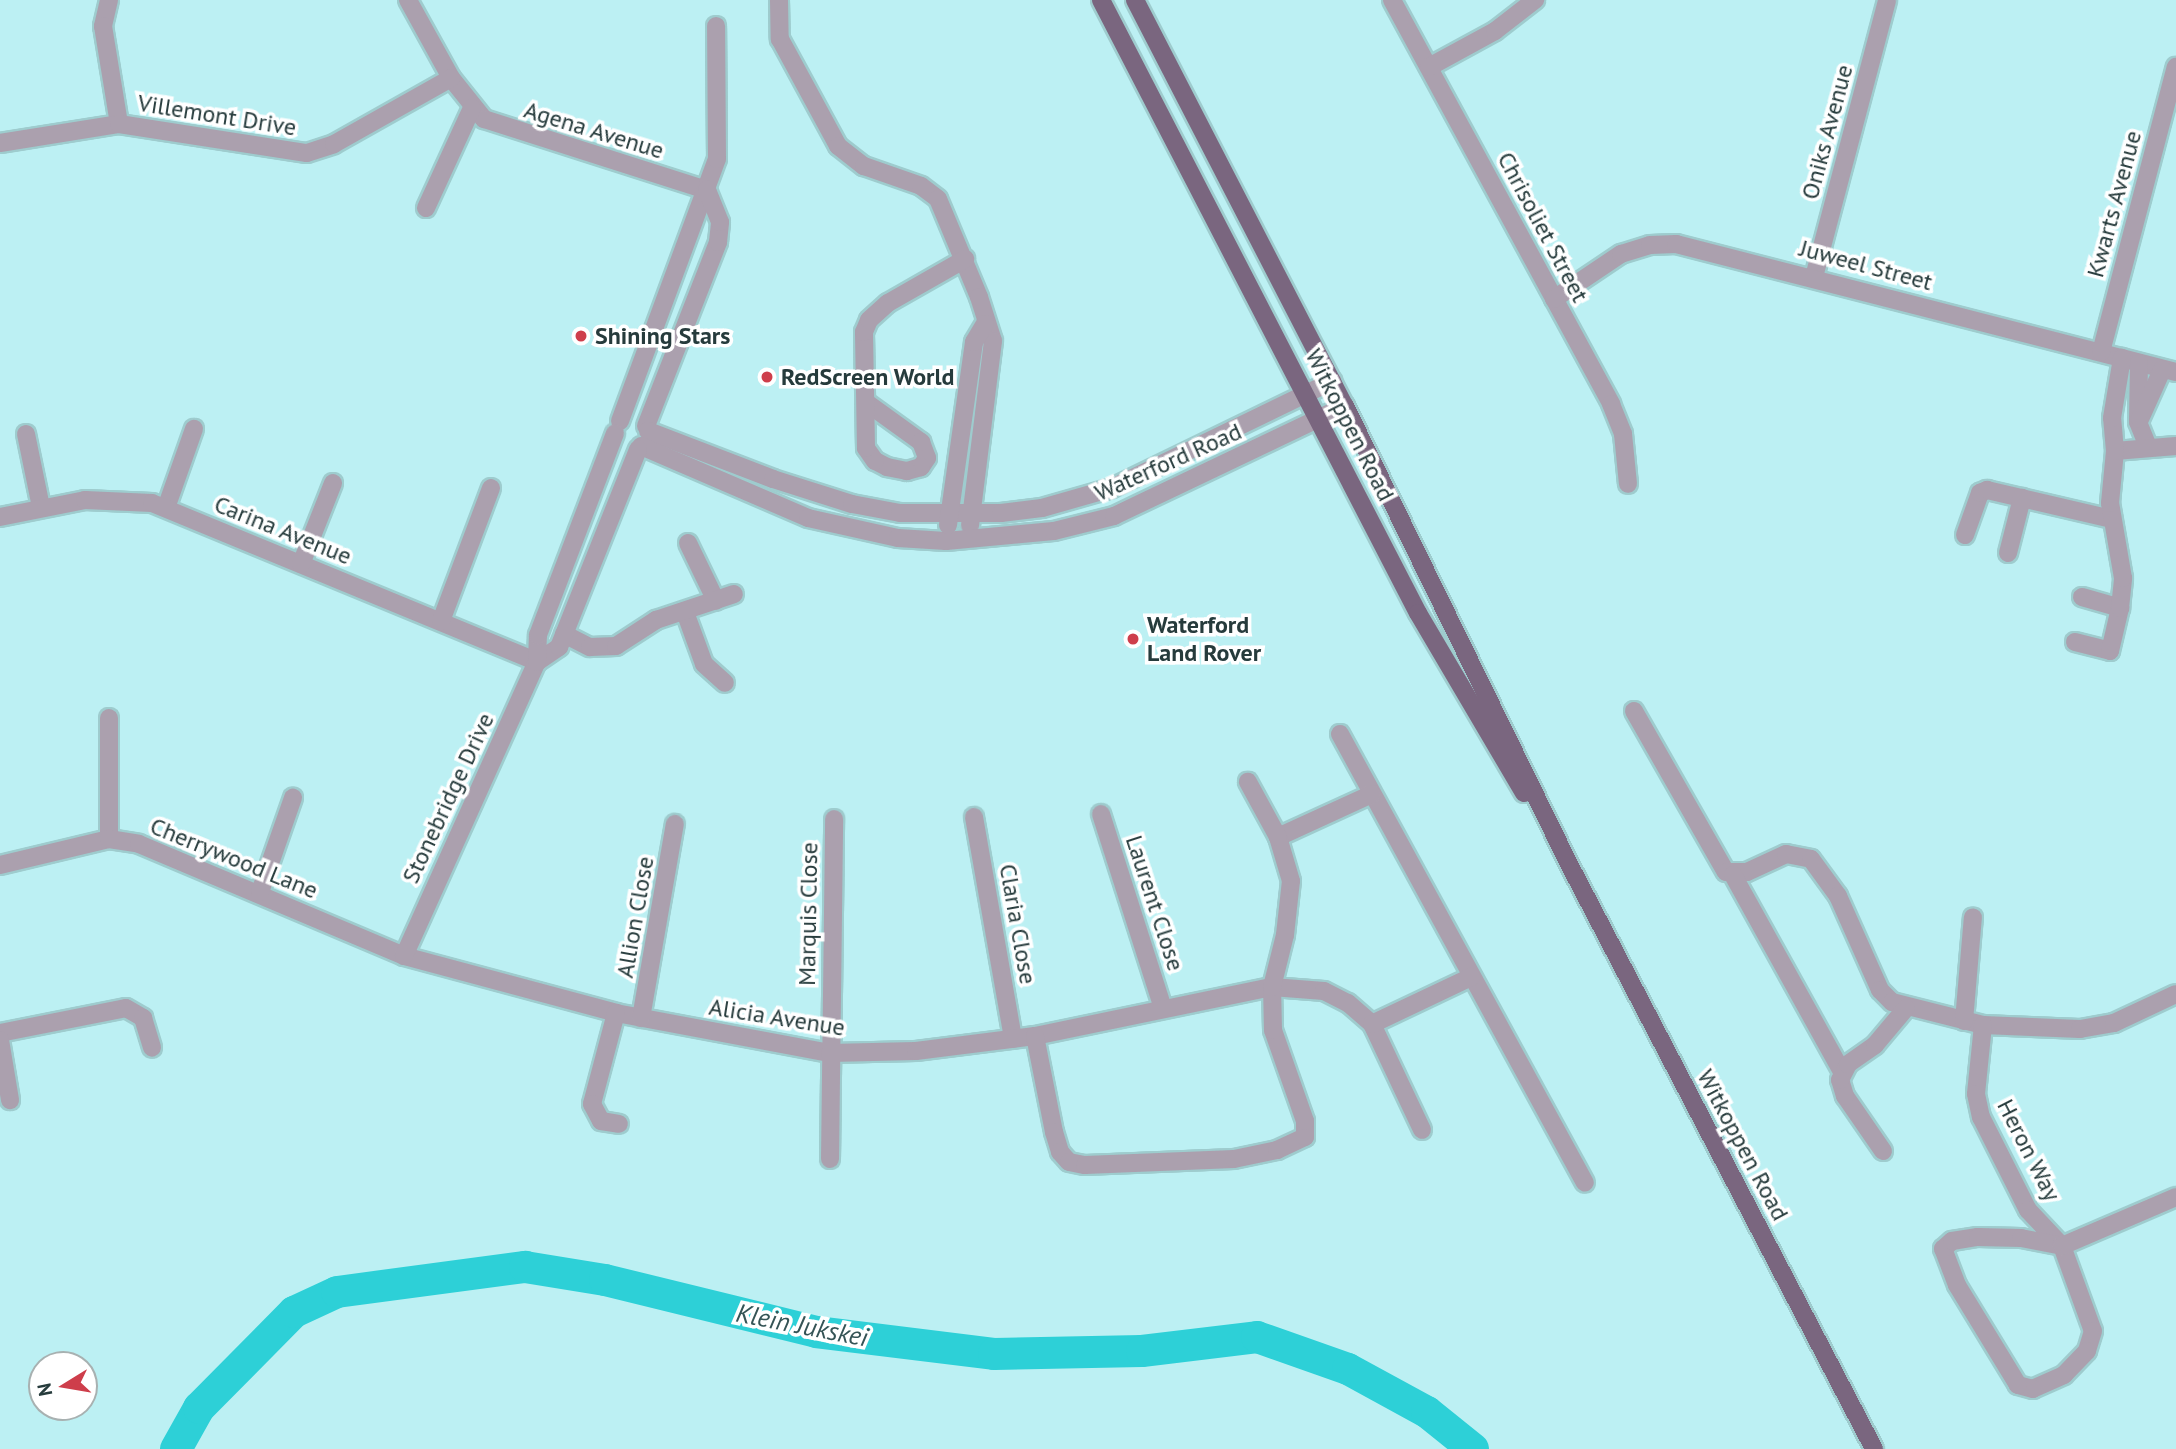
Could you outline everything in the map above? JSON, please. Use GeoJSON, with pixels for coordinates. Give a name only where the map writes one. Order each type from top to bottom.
{"type":"FeatureCollection","features":[{"type":"Feature","properties":{"kind":"main road","name":"Witkoppen Road"},"geometry":{"type":"LineString","coordinates":[[1101,0],[1431,635],[1569,864]]}},
{"type":"Feature","properties":{"kind":"main road","name":"Witkoppen Road"},"geometry":{"type":"LineString","coordinates":[[1135,0],[1346,406],[1569,864],[1874,1449]]}},
{"type":"Feature","properties":{"kind":"street"},"geometry":{"type":"LineString","coordinates":[[109,0],[103,26],[119,124]]}},
{"type":"Feature","properties":{"kind":"street","name":"Agena Avenue"},"geometry":{"type":"LineString","coordinates":[[408,0],[451,78],[472,108],[499,127],[707,190]]}},
{"type":"Feature","properties":{"kind":"street"},"geometry":{"type":"LineString","coordinates":[[779,0],[776,17],[780,39],[838,146],[864,166],[922,186],[938,199],[965,259],[993,341],[968,540]]}},
{"type":"Feature","properties":{"kind":"street","name":"Chrisoliet Street"},"geometry":{"type":"LineString","coordinates":[[1392,0],[1555,299],[1620,425],[1628,484]]}},
{"type":"Feature","properties":{"kind":"street"},"geometry":{"type":"LineString","coordinates":[[1429,67],[1494,31],[1535,0]]}},
{"type":"Feature","properties":{"kind":"street","name":"Oniks Avenue"},"geometry":{"type":"LineString","coordinates":[[1814,277],[1888,0]]}},
{"type":"Feature","properties":{"kind":"street","name":"Stonebridge Drive"},"geometry":{"type":"LineString","coordinates":[[404,956],[537,662],[538,635],[707,190],[717,159],[716,26]]}},
{"type":"Feature","properties":{"kind":"street","name":"Kwarts Avenue"},"geometry":{"type":"LineString","coordinates":[[2101,352],[2176,68]]}},
{"type":"Feature","properties":{"kind":"street","name":"Villemont Drive"},"geometry":{"type":"LineString","coordinates":[[0,143],[119,124],[307,153],[343,139],[451,78]]}},
{"type":"Feature","properties":{"kind":"street"},"geometry":{"type":"LineString","coordinates":[[426,208],[472,108]]}},
{"type":"Feature","properties":{"kind":"street","name":"Stonebridge Drive"},"geometry":{"type":"LineString","coordinates":[[537,662],[559,647],[718,242],[720,222],[707,190]]}},
{"type":"Feature","properties":{"kind":"street","name":"Juweel Street"},"geometry":{"type":"LineString","coordinates":[[1555,299],[1621,254],[1665,243],[1814,277],[2169,371]]}},
{"type":"Feature","properties":{"kind":"street"},"geometry":{"type":"LineString","coordinates":[[867,403],[862,346],[869,320],[904,293],[965,259]]}},
{"type":"Feature","properties":{"kind":"street"},"geometry":{"type":"LineString","coordinates":[[946,541],[974,342],[985,324]]}},
{"type":"Feature","properties":{"kind":"street"},"geometry":{"type":"LineString","coordinates":[[655,330],[681,340]]}},
{"type":"Feature","properties":{"kind":"street"},"geometry":{"type":"LineString","coordinates":[[2074,642],[2112,649],[2120,608],[2123,578],[2112,519],[2115,451],[2112,418],[2122,358]]}},
{"type":"Feature","properties":{"kind":"street"},"geometry":{"type":"LineString","coordinates":[[2139,363],[2138,422],[2148,447]]}},
{"type":"Feature","properties":{"kind":"street"},"geometry":{"type":"LineString","coordinates":[[2138,422],[2169,371]]}},
{"type":"Feature","properties":{"kind":"street","name":"Waterford Road"},"geometry":{"type":"LineString","coordinates":[[643,438],[852,504],[900,513],[971,515],[1041,508],[1112,488],[1332,381]]}},
{"type":"Feature","properties":{"kind":"street","name":"Waterford Road"},"geometry":{"type":"LineString","coordinates":[[643,438],[764,501],[851,530],[946,541],[968,540],[1054,531],[1114,516],[1346,406]]}},
{"type":"Feature","properties":{"kind":"street"},"geometry":{"type":"LineString","coordinates":[[637,417],[643,438],[620,445],[617,427],[637,417]]}},
{"type":"Feature","properties":{"kind":"street"},"geometry":{"type":"LineString","coordinates":[[166,508],[194,429]]}},
{"type":"Feature","properties":{"kind":"street"},"geometry":{"type":"LineString","coordinates":[[26,434],[41,507]]}},
{"type":"Feature","properties":{"kind":"street"},"geometry":{"type":"LineString","coordinates":[[2115,451],[2176,446]]}},
{"type":"Feature","properties":{"kind":"street"},"geometry":{"type":"LineString","coordinates":[[764,501],[773,479]]}},
{"type":"Feature","properties":{"kind":"street"},"geometry":{"type":"LineString","coordinates":[[301,564],[332,483]]}},
{"type":"Feature","properties":{"kind":"street"},"geometry":{"type":"LineString","coordinates":[[441,621],[491,488]]}},
{"type":"Feature","properties":{"kind":"street"},"geometry":{"type":"LineString","coordinates":[[1965,535],[1983,491],[2112,519]]}},
{"type":"Feature","properties":{"kind":"street"},"geometry":{"type":"LineString","coordinates":[[2008,553],[2022,498]]}},
{"type":"Feature","properties":{"kind":"street","name":"Carina Avenue"},"geometry":{"type":"LineString","coordinates":[[0,517],[41,507],[109,499],[166,508],[537,662]]}},
{"type":"Feature","properties":{"kind":"street"},"geometry":{"type":"LineString","coordinates":[[575,540],[597,550]]}},
{"type":"Feature","properties":{"kind":"street"},"geometry":{"type":"LineString","coordinates":[[688,543],[716,601]]}},
{"type":"Feature","properties":{"kind":"street"},"geometry":{"type":"LineString","coordinates":[[564,634],[590,647],[607,648],[656,620],[734,594]]}},
{"type":"Feature","properties":{"kind":"street"},"geometry":{"type":"LineString","coordinates":[[2082,597],[2120,608]]}},
{"type":"Feature","properties":{"kind":"street"},"geometry":{"type":"LineString","coordinates":[[685,612],[704,664],[725,683]]}},
{"type":"Feature","properties":{"kind":"street"},"geometry":{"type":"LineString","coordinates":[[1634,711],[1716,857],[1732,875],[1842,1072],[1845,1096],[1883,1151]]}},
{"type":"Feature","properties":{"kind":"street"},"geometry":{"type":"LineString","coordinates":[[109,718],[109,839]]}},
{"type":"Feature","properties":{"kind":"street"},"geometry":{"type":"LineString","coordinates":[[1340,734],[1585,1183]]}},
{"type":"Feature","properties":{"kind":"street"},"geometry":{"type":"LineString","coordinates":[[1035,1036],[1054,1132],[1069,1162],[1086,1165],[1195,1163],[1256,1156],[1305,1136],[1304,1121],[1273,1030],[1272,987],[1291,894],[1278,837],[1248,782]]}},
{"type":"Feature","properties":{"kind":"street"},"geometry":{"type":"LineString","coordinates":[[1278,837],[1371,794]]}},
{"type":"Feature","properties":{"kind":"street"},"geometry":{"type":"LineString","coordinates":[[260,892],[293,798]]}},
{"type":"Feature","properties":{"kind":"street","name":"Laurent Close"},"geometry":{"type":"LineString","coordinates":[[1101,814],[1163,1008]]}},
{"type":"Feature","properties":{"kind":"street","name":"Claria Close"},"geometry":{"type":"LineString","coordinates":[[974,817],[1013,1039]]}},
{"type":"Feature","properties":{"kind":"street","name":"Marquis Close"},"geometry":{"type":"LineString","coordinates":[[830,1160],[834,819]]}},
{"type":"Feature","properties":{"kind":"street","name":"Allion Close"},"geometry":{"type":"LineString","coordinates":[[641,1018],[675,824]]}},
{"type":"Feature","properties":{"kind":"street","name":"Cherrywood Lane"},"geometry":{"type":"LineString","coordinates":[[0,865],[109,839],[139,844],[260,892],[404,956]]}},
{"type":"Feature","properties":{"kind":"street"},"geometry":{"type":"LineString","coordinates":[[1732,875],[1786,854],[1803,855],[1820,868],[1838,896],[1880,990],[1906,1007],[1983,1025],[2100,1027],[2176,993]]}},
{"type":"Feature","properties":{"kind":"street"},"geometry":{"type":"LineString","coordinates":[[1964,1021],[1973,917]]}},
{"type":"Feature","properties":{"kind":"street","name":"Alicia Avenue"},"geometry":{"type":"LineString","coordinates":[[404,956],[616,1013],[830,1053],[916,1051],[1035,1036],[1272,987],[1324,991],[1348,1003],[1371,1024]]}},
{"type":"Feature","properties":{"kind":"street"},"geometry":{"type":"LineString","coordinates":[[1422,1130],[1371,1024],[1471,977]]}},
{"type":"Feature","properties":{"kind":"street"},"geometry":{"type":"LineString","coordinates":[[1842,1072],[1875,1045],[1906,1007]]}},
{"type":"Feature","properties":{"kind":"street"},"geometry":{"type":"LineString","coordinates":[[0,1034],[126,1008],[143,1018],[152,1048]]}},
{"type":"Feature","properties":{"kind":"street"},"geometry":{"type":"LineString","coordinates":[[616,1013],[592,1104],[601,1121],[619,1124]]}},
{"type":"Feature","properties":{"kind":"street","name":"Heron Way"},"geometry":{"type":"LineString","coordinates":[[1983,1025],[1976,1094],[1981,1117],[2028,1210],[2062,1246]]}},
{"type":"Feature","properties":{"kind":"street"},"geometry":{"type":"LineString","coordinates":[[0,1040],[10,1100]]}},
{"type":"Feature","properties":{"kind":"street"},"geometry":{"type":"LineString","coordinates":[[2062,1246],[2092,1324],[2087,1351],[2064,1375],[2033,1389],[2018,1385],[2006,1371],[1943,1260],[1943,1249],[1952,1241],[1978,1237],[2062,1246],[2176,1197]]}},
{"type":"Feature","properties":{"kind":"waterway","name":"Klein Jukskei"},"geometry":{"type":"LineString","coordinates":[[176,1449],[199,1408],[294,1312],[337,1292],[525,1267],[605,1280],[816,1332],[994,1354],[1142,1351],[1257,1337],[1348,1369],[1427,1412],[1473,1449]]}},
{"type":"Feature","properties":{"kind":"place","name":"Shining Stars"},"geometry":{"type":"Point","coordinates":[581,336]}},
{"type":"Feature","properties":{"kind":"place","name":"RedScreen World"},"geometry":{"type":"Point","coordinates":[767,377]}},
{"type":"Feature","properties":{"kind":"place","name":"Waterford Land Rover"},"geometry":{"type":"Point","coordinates":[1133,639]}}]}
